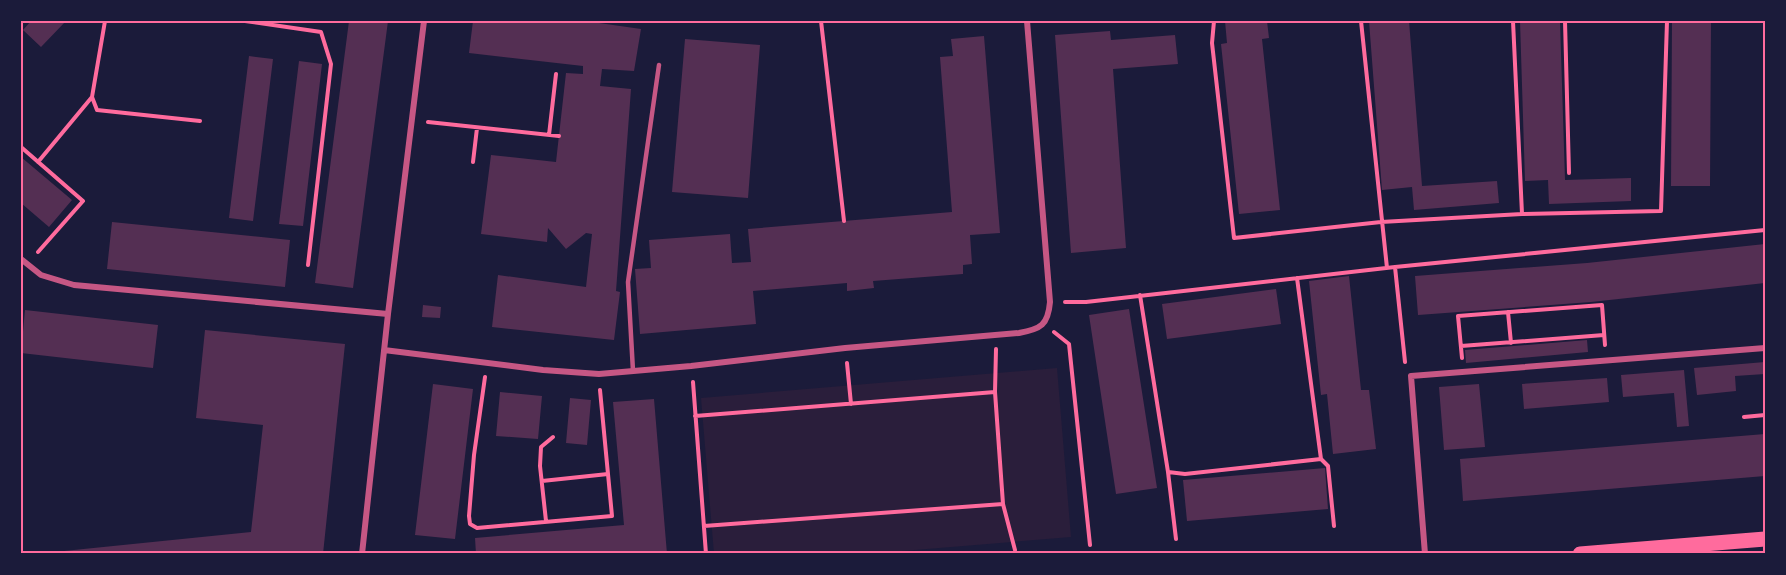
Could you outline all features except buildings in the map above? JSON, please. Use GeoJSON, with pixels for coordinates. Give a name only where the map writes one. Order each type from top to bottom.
{"type":"FeatureCollection","features":[{"type":"Feature","properties":{"kind":"main road"},"geometry":{"type":"LineString","coordinates":[[1580,554],[1706,549],[1765,539]]}},
{"type":"Feature","properties":{"kind":"street"},"geometry":{"type":"LineString","coordinates":[[362,554],[388,314],[424,21]]}},
{"type":"Feature","properties":{"kind":"street"},"geometry":{"type":"LineString","coordinates":[[384,350],[543,370],[599,374],[1035,330],[1044,324],[1049,315],[1050,302],[1027,21]]}},
{"type":"Feature","properties":{"kind":"street"},"geometry":{"type":"LineString","coordinates":[[21,259],[41,275],[74,285],[388,314]]}},
{"type":"Feature","properties":{"kind":"street"},"geometry":{"type":"LineString","coordinates":[[1425,554],[1411,376],[1765,348]]}},
{"type":"Feature","properties":{"kind":"lane"},"geometry":{"type":"LineString","coordinates":[[633,371],[628,282],[659,65]]}},
{"type":"Feature","properties":{"kind":"path"},"geometry":{"type":"LineString","coordinates":[[105,21],[92,97],[97,111],[200,121]]}},
{"type":"Feature","properties":{"kind":"path"},"geometry":{"type":"LineString","coordinates":[[245,21],[321,32],[331,64],[308,265]]}},
{"type":"Feature","properties":{"kind":"path"},"geometry":{"type":"LineString","coordinates":[[821,21],[844,221]]}},
{"type":"Feature","properties":{"kind":"path"},"geometry":{"type":"LineString","coordinates":[[1214,21],[1212,43],[1234,238],[1381,222],[1522,214],[1661,212],[1667,21]]}},
{"type":"Feature","properties":{"kind":"path"},"geometry":{"type":"LineString","coordinates":[[1361,21],[1387,268]]}},
{"type":"Feature","properties":{"kind":"path"},"geometry":{"type":"LineString","coordinates":[[1513,21],[1522,214]]}},
{"type":"Feature","properties":{"kind":"path"},"geometry":{"type":"LineString","coordinates":[[1565,21],[1569,173]]}},
{"type":"Feature","properties":{"kind":"path"},"geometry":{"type":"LineString","coordinates":[[549,135],[556,74]]}},
{"type":"Feature","properties":{"kind":"path"},"geometry":{"type":"LineString","coordinates":[[38,162],[92,97]]}},
{"type":"Feature","properties":{"kind":"path"},"geometry":{"type":"LineString","coordinates":[[412,120],[559,136]]}},
{"type":"Feature","properties":{"kind":"path"},"geometry":{"type":"LineString","coordinates":[[473,162],[477,128]]}},
{"type":"Feature","properties":{"kind":"path"},"geometry":{"type":"LineString","coordinates":[[21,147],[83,201],[27,264]]}},
{"type":"Feature","properties":{"kind":"path"},"geometry":{"type":"LineString","coordinates":[[1050,302],[1086,302],[1395,267],[1765,230]]}},
{"type":"Feature","properties":{"kind":"path"},"geometry":{"type":"LineString","coordinates":[[1395,267],[1405,362],[1411,376]]}},
{"type":"Feature","properties":{"kind":"path"},"geometry":{"type":"LineString","coordinates":[[1297,278],[1321,459],[1328,466],[1334,526]]}},
{"type":"Feature","properties":{"kind":"path"},"geometry":{"type":"LineString","coordinates":[[1140,295],[1168,472],[1176,539]]}},
{"type":"Feature","properties":{"kind":"path"},"geometry":{"type":"LineString","coordinates":[[1463,372],[1458,316],[1508,312],[1602,305],[1606,361]]}},
{"type":"Feature","properties":{"kind":"path"},"geometry":{"type":"LineString","coordinates":[[1508,312],[1511,343]]}},
{"type":"Feature","properties":{"kind":"path"},"geometry":{"type":"LineString","coordinates":[[1044,324],[1069,344],[1090,545]]}},
{"type":"Feature","properties":{"kind":"path"},"geometry":{"type":"LineString","coordinates":[[995,335],[995,392],[1003,504],[1015,550]]}},
{"type":"Feature","properties":{"kind":"path"},"geometry":{"type":"LineString","coordinates":[[1461,346],[1604,335]]}},
{"type":"Feature","properties":{"kind":"path"},"geometry":{"type":"LineString","coordinates":[[845,348],[851,404]]}},
{"type":"Feature","properties":{"kind":"path"},"geometry":{"type":"LineString","coordinates":[[487,363],[473,465],[469,516],[470,524],[477,528],[612,516],[599,374]]}},
{"type":"Feature","properties":{"kind":"path"},"geometry":{"type":"LineString","coordinates":[[692,366],[706,554]]}},
{"type":"Feature","properties":{"kind":"path"},"geometry":{"type":"LineString","coordinates":[[695,416],[995,392]]}},
{"type":"Feature","properties":{"kind":"path"},"geometry":{"type":"LineString","coordinates":[[1744,417],[1765,415]]}},
{"type":"Feature","properties":{"kind":"path"},"geometry":{"type":"LineString","coordinates":[[546,521],[540,466],[541,447],[553,437]]}},
{"type":"Feature","properties":{"kind":"path"},"geometry":{"type":"LineString","coordinates":[[1168,472],[1185,474],[1321,459]]}},
{"type":"Feature","properties":{"kind":"path"},"geometry":{"type":"LineString","coordinates":[[542,481],[608,474]]}},
{"type":"Feature","properties":{"kind":"path"},"geometry":{"type":"LineString","coordinates":[[704,526],[1003,504]]}},
{"type":"Feature","properties":{"kind":"shaded area"},"geometry":{"type":"Polygon","coordinates":[[[1057,368],[1071,537],[866,554],[714,554],[701,398],[1057,368]]]}}]}
